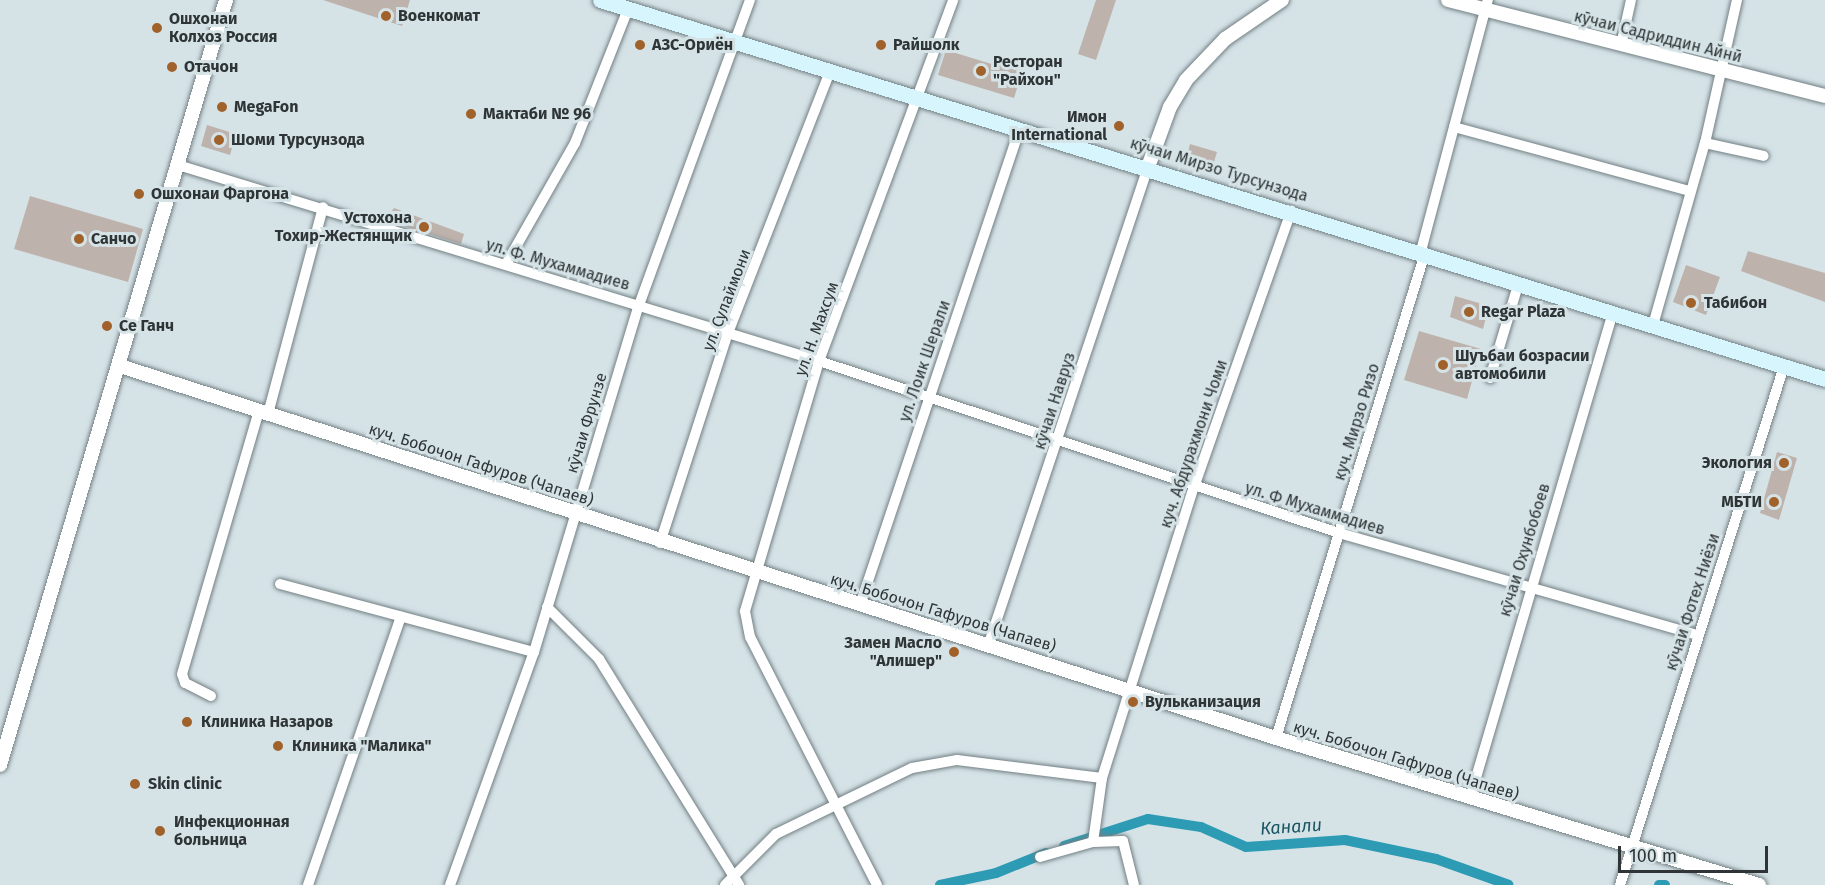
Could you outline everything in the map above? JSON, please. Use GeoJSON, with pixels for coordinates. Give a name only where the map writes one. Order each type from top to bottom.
{"type":"FeatureCollection","features":[{"type":"Feature","properties":{"kind":"main road","name":"кӯчаи Мирзо Турсунзода"},"geometry":{"type":"LineString","coordinates":[[600,0],[1291,211],[1825,379]]}},
{"type":"Feature","properties":{"kind":"street","name":"кӯчаи Фрунзе"},"geometry":{"type":"LineString","coordinates":[[450,885],[534,652],[639,305],[750,0]]}},
{"type":"Feature","properties":{"kind":"street","name":"ул. Н. Махсум"},"geometry":{"type":"LineString","coordinates":[[877,885],[750,637],[745,611],[753,573],[819,361],[919,99],[953,0]]}},
{"type":"Feature","properties":{"kind":"street"},"geometry":{"type":"LineString","coordinates":[[1148,167],[1170,107],[1186,80],[1225,39],[1282,0]]}},
{"type":"Feature","properties":{"kind":"street","name":"кӯчаи Садриддин Айнӣ"},"geometry":{"type":"LineString","coordinates":[[1448,0],[1486,6],[1621,45],[1825,95]]}},
{"type":"Feature","properties":{"kind":"street"},"geometry":{"type":"LineString","coordinates":[[1621,45],[1631,0]]}},
{"type":"Feature","properties":{"kind":"street"},"geometry":{"type":"LineString","coordinates":[[1653,325],[1705,143],[1737,0]]}},
{"type":"Feature","properties":{"kind":"street"},"geometry":{"type":"LineString","coordinates":[[0,765],[227,1]]}},
{"type":"Feature","properties":{"kind":"street","name":"куч. Мирзо Ризо"},"geometry":{"type":"LineString","coordinates":[[1276,738],[1423,252],[1486,6]]}},
{"type":"Feature","properties":{"kind":"street"},"geometry":{"type":"LineString","coordinates":[[506,264],[575,143],[628,9]]}},
{"type":"Feature","properties":{"kind":"street","name":"ул. Сулаймони"},"geometry":{"type":"LineString","coordinates":[[660,543],[728,333],[830,72]]}},
{"type":"Feature","properties":{"kind":"street"},"geometry":{"type":"LineString","coordinates":[[1454,127],[1690,191]]}},
{"type":"Feature","properties":{"kind":"street","name":"ул. Лоик Шерали"},"geometry":{"type":"LineString","coordinates":[[860,605],[928,396],[1020,128]]}},
{"type":"Feature","properties":{"kind":"street"},"geometry":{"type":"LineString","coordinates":[[1705,143],[1764,156]]}},
{"type":"Feature","properties":{"kind":"street","name":"ул. Ф. Мухаммадиев"},"geometry":{"type":"LineString","coordinates":[[178,165],[323,207],[928,396]]}},
{"type":"Feature","properties":{"kind":"street","name":"кӯчаи Навруз"},"geometry":{"type":"LineString","coordinates":[[989,643],[1148,167]]}},
{"type":"Feature","properties":{"kind":"street"},"geometry":{"type":"LineString","coordinates":[[211,696],[185,683],[182,674],[263,413],[323,207]]}},
{"type":"Feature","properties":{"kind":"street","name":"куч. Абдурахмони Чоми"},"geometry":{"type":"LineString","coordinates":[[1093,842],[1102,778],[1194,487],[1291,211]]}},
{"type":"Feature","properties":{"kind":"street"},"geometry":{"type":"LineString","coordinates":[[1490,378],[1519,282]]}},
{"type":"Feature","properties":{"kind":"street","name":"кӯчаи Охунбобоев"},"geometry":{"type":"LineString","coordinates":[[1470,798],[1529,587],[1613,312]]}},
{"type":"Feature","properties":{"kind":"street","name":"куч. Бобочон Гафуров (Чапаев)"},"geometry":{"type":"LineString","coordinates":[[120,366],[753,573],[989,643],[1276,738],[1759,885]]}},
{"type":"Feature","properties":{"kind":"street","name":"кӯчаи Фотех Ниёзи"},"geometry":{"type":"LineString","coordinates":[[1620,885],[1630,847],[1784,366]]}},
{"type":"Feature","properties":{"kind":"street","name":"ул. Ф Мухаммадиев"},"geometry":{"type":"LineString","coordinates":[[928,396],[1194,487],[1339,532],[1698,635]]}},
{"type":"Feature","properties":{"kind":"street"},"geometry":{"type":"LineString","coordinates":[[280,584],[534,652]]}},
{"type":"Feature","properties":{"kind":"street"},"geometry":{"type":"LineString","coordinates":[[548,608],[599,659],[732,882],[776,834],[837,804],[938,760],[1102,778]]}},
{"type":"Feature","properties":{"kind":"street"},"geometry":{"type":"LineString","coordinates":[[308,885],[401,616]]}},
{"type":"Feature","properties":{"kind":"street"},"geometry":{"type":"LineString","coordinates":[[1040,857],[1093,842],[1123,841],[1134,885]]}},
{"type":"Feature","properties":{"kind":"building","name":"Военкомат"},"geometry":{"type":"Polygon","coordinates":[[[323,0],[410,0],[402,26],[323,0]]]}},
{"type":"Feature","properties":{"kind":"building"},"geometry":{"type":"Polygon","coordinates":[[[1096,0],[1116,0],[1096,60],[1078,54],[1096,0]]]}},
{"type":"Feature","properties":{"kind":"building","name":"Ресторан \"Райхон\""},"geometry":{"type":"Polygon","coordinates":[[[946,50],[998,66],[1001,55],[1025,63],[1014,98],[938,75],[946,50]]]}},
{"type":"Feature","properties":{"kind":"building","name":"Шоми Турсунзода"},"geometry":{"type":"Polygon","coordinates":[[[207,125],[236,134],[230,155],[201,146],[207,125]]]}},
{"type":"Feature","properties":{"kind":"building"},"geometry":{"type":"Polygon","coordinates":[[[1190,144],[1217,152],[1214,162],[1187,155],[1190,144]]]}},
{"type":"Feature","properties":{"kind":"building","name":"Санчо"},"geometry":{"type":"Polygon","coordinates":[[[30,196],[143,229],[128,282],[14,249],[30,196]]]}},
{"type":"Feature","properties":{"kind":"building","name":"Устохона Тохир-Жестянщик"},"geometry":{"type":"Polygon","coordinates":[[[394,208],[464,234],[461,244],[385,220],[394,208]]]}},
{"type":"Feature","properties":{"kind":"building"},"geometry":{"type":"Polygon","coordinates":[[[1748,251],[1825,273],[1825,302],[1741,271],[1748,251]]]}},
{"type":"Feature","properties":{"kind":"building"},"geometry":{"type":"Polygon","coordinates":[[[1686,265],[1720,277],[1706,315],[1673,302],[1686,265]]]}},
{"type":"Feature","properties":{"kind":"building","name":"Regar Plaza"},"geometry":{"type":"Polygon","coordinates":[[[1455,296],[1489,306],[1483,329],[1450,317],[1455,296]]]}},
{"type":"Feature","properties":{"kind":"building","name":"Шуъбаи бозрасии автомобили"},"geometry":{"type":"Polygon","coordinates":[[[1419,331],[1481,349],[1467,399],[1404,380],[1419,331]]]}},
{"type":"Feature","properties":{"kind":"building"},"geometry":{"type":"Polygon","coordinates":[[[1777,452],[1797,458],[1779,520],[1760,513],[1777,452]]]}},
{"type":"Feature","properties":{"kind":"waterway","name":"Канали"},"geometry":{"type":"LineString","coordinates":[[1064,846],[1148,819],[1201,827],[1246,847],[1345,840],[1436,859],[1509,885]]}},
{"type":"Feature","properties":{"kind":"waterway","name":"Канали"},"geometry":{"type":"LineString","coordinates":[[940,885],[996,873],[1046,853]]}},
{"type":"Feature","properties":{"kind":"waterway","name":"Канали"},"geometry":{"type":"LineString","coordinates":[[1659,885],[1665,885]]}},
{"type":"Feature","properties":{"kind":"place","name":"Военкомат"},"geometry":{"type":"Point","coordinates":[386,16]}},
{"type":"Feature","properties":{"kind":"place","name":"Ошхонаи Колхоз Россия"},"geometry":{"type":"Point","coordinates":[157,28]}},
{"type":"Feature","properties":{"kind":"place","name":"АЗС-Ориён"},"geometry":{"type":"Point","coordinates":[640,45]}},
{"type":"Feature","properties":{"kind":"place","name":"Райшолк"},"geometry":{"type":"Point","coordinates":[881,45]}},
{"type":"Feature","properties":{"kind":"place","name":"Отачон"},"geometry":{"type":"Point","coordinates":[172,67]}},
{"type":"Feature","properties":{"kind":"place","name":"Ресторан \"Райхон\""},"geometry":{"type":"Point","coordinates":[981,71]}},
{"type":"Feature","properties":{"kind":"place","name":"MegaFon"},"geometry":{"type":"Point","coordinates":[222,107]}},
{"type":"Feature","properties":{"kind":"place","name":"Мактаби № 96"},"geometry":{"type":"Point","coordinates":[471,114]}},
{"type":"Feature","properties":{"kind":"place","name":"Имон International"},"geometry":{"type":"Point","coordinates":[1119,126]}},
{"type":"Feature","properties":{"kind":"place","name":"Шоми Турсунзода"},"geometry":{"type":"Point","coordinates":[219,140]}},
{"type":"Feature","properties":{"kind":"place","name":"Ошхонаи Фаргона"},"geometry":{"type":"Point","coordinates":[139,194]}},
{"type":"Feature","properties":{"kind":"place","name":"Устохона Тохир-Жестянщик"},"geometry":{"type":"Point","coordinates":[424,227]}},
{"type":"Feature","properties":{"kind":"place","name":"Санчо"},"geometry":{"type":"Point","coordinates":[79,239]}},
{"type":"Feature","properties":{"kind":"place","name":"Табибон"},"geometry":{"type":"Point","coordinates":[1691,303]}},
{"type":"Feature","properties":{"kind":"place","name":"Regar Plaza"},"geometry":{"type":"Point","coordinates":[1469,312]}},
{"type":"Feature","properties":{"kind":"place","name":"Се Ганч"},"geometry":{"type":"Point","coordinates":[107,326]}},
{"type":"Feature","properties":{"kind":"place","name":"Шуъбаи бозрасии автомобили"},"geometry":{"type":"Point","coordinates":[1443,365]}},
{"type":"Feature","properties":{"kind":"place","name":"Экология"},"geometry":{"type":"Point","coordinates":[1784,463]}},
{"type":"Feature","properties":{"kind":"place","name":"МБТИ"},"geometry":{"type":"Point","coordinates":[1774,502]}},
{"type":"Feature","properties":{"kind":"place","name":"Замен Масло \"Алишер\""},"geometry":{"type":"Point","coordinates":[954,652]}},
{"type":"Feature","properties":{"kind":"place","name":"Вульканизация"},"geometry":{"type":"Point","coordinates":[1133,702]}},
{"type":"Feature","properties":{"kind":"place","name":"Клиника Назаров"},"geometry":{"type":"Point","coordinates":[187,722]}},
{"type":"Feature","properties":{"kind":"place","name":"Клиника \"Малика\""},"geometry":{"type":"Point","coordinates":[278,746]}},
{"type":"Feature","properties":{"kind":"place","name":"Skin clinic"},"geometry":{"type":"Point","coordinates":[135,784]}},
{"type":"Feature","properties":{"kind":"place","name":"Инфекционная больница"},"geometry":{"type":"Point","coordinates":[160,831]}}]}
